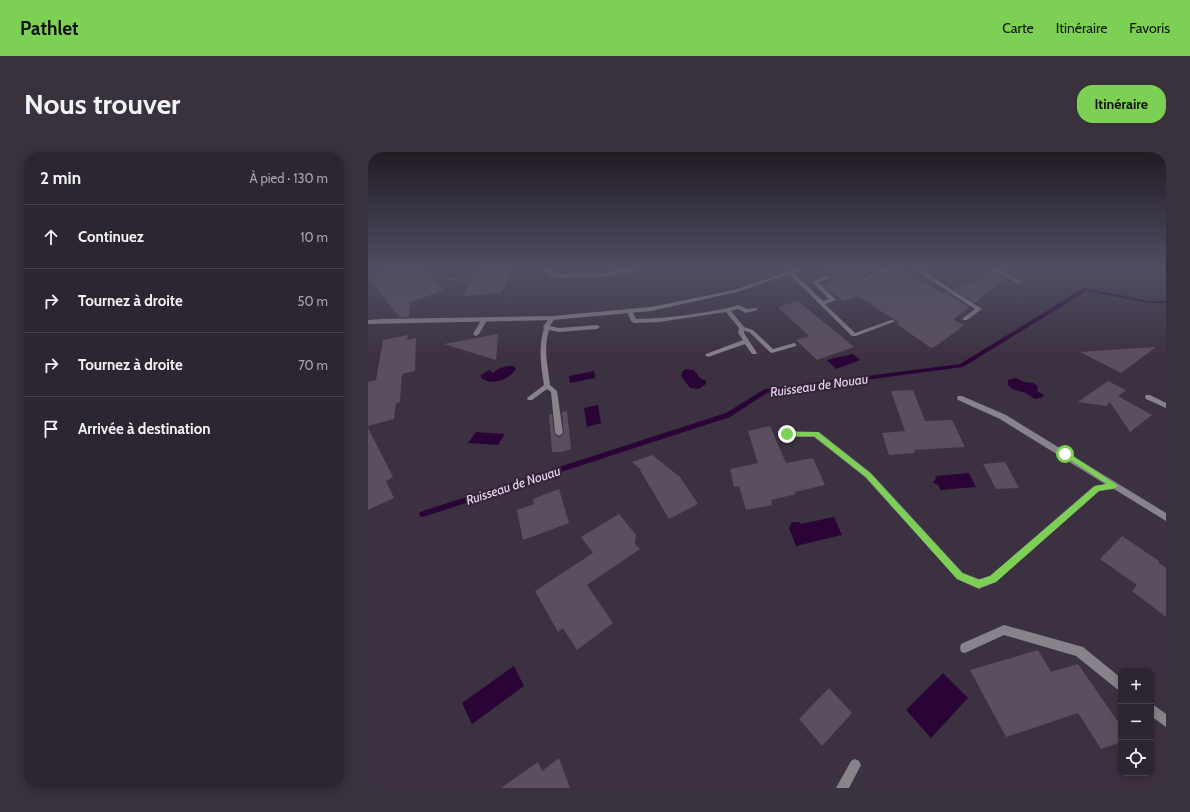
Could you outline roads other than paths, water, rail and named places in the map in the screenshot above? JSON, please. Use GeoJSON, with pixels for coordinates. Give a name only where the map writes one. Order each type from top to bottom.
{"type":"FeatureCollection","features":[{"type":"Feature","properties":{"kind":"street"},"geometry":{"type":"LineString","coordinates":[[368,322],[552,318],[630,312],[704,298]]}},
{"type":"Feature","properties":{"kind":"street"},"geometry":{"type":"LineString","coordinates":[[816,298],[854,335],[893,321]]}},
{"type":"Feature","properties":{"kind":"street"},"geometry":{"type":"LineString","coordinates":[[821,303],[833,300],[831,298]]}},
{"type":"Feature","properties":{"kind":"street"},"geometry":{"type":"LineString","coordinates":[[960,298],[978,309],[965,319]]}},
{"type":"Feature","properties":{"kind":"street"},"geometry":{"type":"LineString","coordinates":[[630,312],[634,321],[659,320],[739,307],[746,311],[755,309]]}},
{"type":"Feature","properties":{"kind":"street"},"geometry":{"type":"LineString","coordinates":[[727,310],[742,328],[751,331],[772,351],[794,345]]}},
{"type":"Feature","properties":{"kind":"street"},"geometry":{"type":"LineString","coordinates":[[546,386],[542,346],[546,327],[552,318]]}},
{"type":"Feature","properties":{"kind":"street"},"geometry":{"type":"LineString","coordinates":[[476,334],[484,320]]}},
{"type":"Feature","properties":{"kind":"street"},"geometry":{"type":"LineString","coordinates":[[546,327],[559,330],[597,327]]}},
{"type":"Feature","properties":{"kind":"street"},"geometry":{"type":"LineString","coordinates":[[742,328],[741,333],[754,353]]}},
{"type":"Feature","properties":{"kind":"street"},"geometry":{"type":"LineString","coordinates":[[708,355],[746,341]]}},
{"type":"Feature","properties":{"kind":"street"},"geometry":{"type":"LineString","coordinates":[[530,398],[546,386]]}},
{"type":"Feature","properties":{"kind":"street"},"geometry":{"type":"LineString","coordinates":[[546,386],[554,391],[559,433]]}},
{"type":"Feature","properties":{"kind":"street"},"geometry":{"type":"LineString","coordinates":[[1148,397],[1166,406]]}},
{"type":"Feature","properties":{"kind":"street"},"geometry":{"type":"LineString","coordinates":[[960,398],[1003,417],[1166,518]]}},
{"type":"Feature","properties":{"kind":"street"},"geometry":{"type":"LineString","coordinates":[[787,434],[816,434],[868,475],[960,576],[978,584],[993,579],[1097,488],[1115,486]]}},
{"type":"Feature","properties":{"kind":"street"},"geometry":{"type":"LineString","coordinates":[[965,648],[1004,630],[1079,651],[1118,683]]}},
{"type":"Feature","properties":{"kind":"street"},"geometry":{"type":"LineString","coordinates":[[1154,712],[1166,722]]}},
{"type":"Feature","properties":{"kind":"street"},"geometry":{"type":"LineString","coordinates":[[842,788],[855,765]]}},
{"type":"Feature","properties":{"kind":"waterway","name":"Ruisseau de Nouau"},"geometry":{"type":"LineString","coordinates":[[423,514],[728,415],[765,391],[961,366],[1072,298]]}},
{"type":"Feature","properties":{"kind":"waterway","name":"Ruisseau de Nouau"},"geometry":{"type":"LineString","coordinates":[[1127,298],[1148,302],[1166,302]]}}]}
